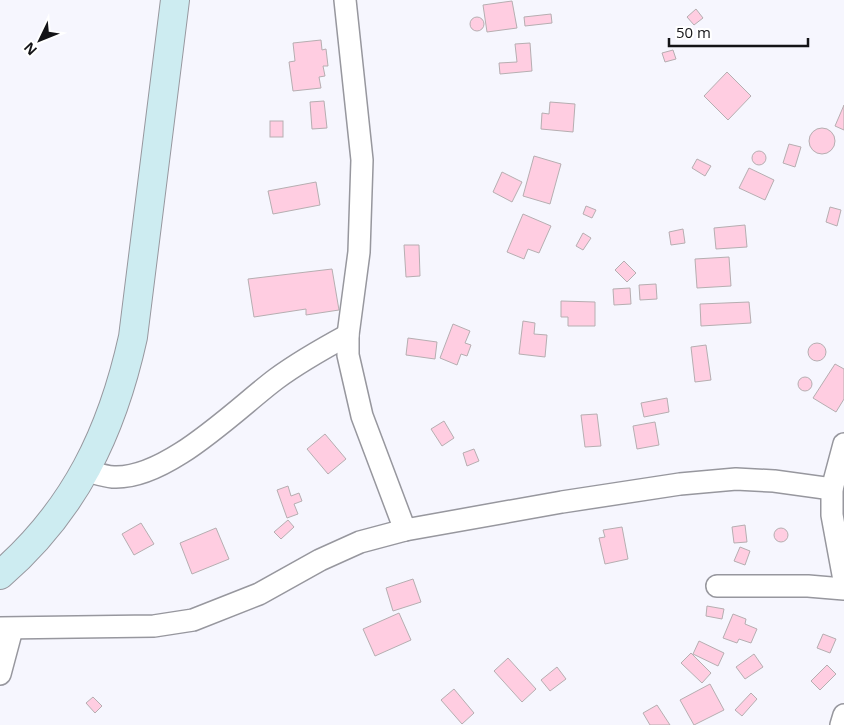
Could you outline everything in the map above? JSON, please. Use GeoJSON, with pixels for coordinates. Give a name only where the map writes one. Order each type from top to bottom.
{"type":"FeatureCollection","features":[{"type":"Feature","properties":{"kind":"street"},"geometry":{"type":"LineString","coordinates":[[0,574],[42,532],[87,471],[113,412],[124,380],[133,337],[175,0]]}},
{"type":"Feature","properties":{"kind":"street"},"geometry":{"type":"LineString","coordinates":[[345,0],[362,160],[359,252],[348,335],[348,355],[362,416],[405,530]]}},
{"type":"Feature","properties":{"kind":"street"},"geometry":{"type":"LineString","coordinates":[[87,471],[113,477],[148,469],[167,460],[194,445],[218,428],[276,379],[348,335]]}},
{"type":"Feature","properties":{"kind":"street"},"geometry":{"type":"LineString","coordinates":[[844,444],[832,489],[832,515],[844,580]]}},
{"type":"Feature","properties":{"kind":"street"},"geometry":{"type":"LineString","coordinates":[[0,674],[6,629],[154,626],[193,620],[259,594],[320,560],[360,542],[405,530],[562,502],[680,484],[736,479],[774,481],[832,489]]}},
{"type":"Feature","properties":{"kind":"street"},"geometry":{"type":"LineString","coordinates":[[717,586],[808,586],[844,589]]}},
{"type":"Feature","properties":{"kind":"street"},"geometry":{"type":"LineString","coordinates":[[841,725],[844,715]]}},
{"type":"Feature","properties":{"kind":"building"},"geometry":{"type":"Polygon","coordinates":[[[512,1],[517,28],[487,32],[483,5],[512,1]]]}},
{"type":"Feature","properties":{"kind":"building"},"geometry":{"type":"Polygon","coordinates":[[[696,9],[703,18],[694,25],[687,17],[696,9]]]}},
{"type":"Feature","properties":{"kind":"building"},"geometry":{"type":"Polygon","coordinates":[[[551,14],[552,23],[525,26],[524,17],[551,14]]]}},
{"type":"Feature","properties":{"kind":"building"},"geometry":{"type":"Polygon","coordinates":[[[474,17],[480,17],[484,24],[480,31],[474,31],[470,27],[470,21],[474,17]]]}},
{"type":"Feature","properties":{"kind":"building"},"geometry":{"type":"Polygon","coordinates":[[[321,40],[322,50],[326,49],[328,66],[323,66],[325,76],[319,77],[321,88],[293,91],[289,62],[295,61],[293,43],[321,40]]]}},
{"type":"Feature","properties":{"kind":"building"},"geometry":{"type":"Polygon","coordinates":[[[530,43],[532,71],[500,74],[499,63],[517,62],[515,44],[530,43]]]}},
{"type":"Feature","properties":{"kind":"building"},"geometry":{"type":"Polygon","coordinates":[[[673,50],[676,59],[665,62],[662,53],[673,50]]]}},
{"type":"Feature","properties":{"kind":"building"},"geometry":{"type":"Polygon","coordinates":[[[727,72],[751,96],[728,120],[704,96],[727,72]]]}},
{"type":"Feature","properties":{"kind":"building"},"geometry":{"type":"Polygon","coordinates":[[[324,101],[327,128],[312,129],[310,102],[324,101]]]}},
{"type":"Feature","properties":{"kind":"building"},"geometry":{"type":"Polygon","coordinates":[[[550,102],[575,104],[573,132],[541,129],[542,113],[549,114],[550,102]]]}},
{"type":"Feature","properties":{"kind":"building"},"geometry":{"type":"Polygon","coordinates":[[[844,105],[844,130],[835,126],[844,105]]]}},
{"type":"Feature","properties":{"kind":"building"},"geometry":{"type":"Polygon","coordinates":[[[270,121],[283,121],[283,137],[270,137],[270,121]]]}},
{"type":"Feature","properties":{"kind":"building"},"geometry":{"type":"Polygon","coordinates":[[[822,128],[831,132],[835,141],[831,150],[822,154],[813,150],[809,141],[813,132],[822,128]]]}},
{"type":"Feature","properties":{"kind":"building"},"geometry":{"type":"Polygon","coordinates":[[[789,144],[801,147],[795,167],[783,163],[789,144]]]}},
{"type":"Feature","properties":{"kind":"building"},"geometry":{"type":"Polygon","coordinates":[[[759,151],[764,153],[766,158],[764,163],[759,165],[754,163],[752,158],[754,153],[759,151]]]}},
{"type":"Feature","properties":{"kind":"building"},"geometry":{"type":"Polygon","coordinates":[[[534,156],[561,164],[550,204],[523,196],[534,156]]]}},
{"type":"Feature","properties":{"kind":"building"},"geometry":{"type":"Polygon","coordinates":[[[697,159],[711,166],[705,176],[692,168],[697,159]]]}},
{"type":"Feature","properties":{"kind":"building"},"geometry":{"type":"Polygon","coordinates":[[[749,168],[774,180],[765,200],[739,188],[749,168]]]}},
{"type":"Feature","properties":{"kind":"building"},"geometry":{"type":"Polygon","coordinates":[[[502,172],[522,182],[512,202],[493,192],[502,172]]]}},
{"type":"Feature","properties":{"kind":"building"},"geometry":{"type":"Polygon","coordinates":[[[316,182],[320,205],[273,214],[268,191],[316,182]]]}},
{"type":"Feature","properties":{"kind":"building"},"geometry":{"type":"Polygon","coordinates":[[[586,206],[596,210],[592,218],[583,214],[586,206]]]}},
{"type":"Feature","properties":{"kind":"building"},"geometry":{"type":"Polygon","coordinates":[[[830,207],[841,210],[837,226],[826,222],[830,207]]]}},
{"type":"Feature","properties":{"kind":"building"},"geometry":{"type":"Polygon","coordinates":[[[523,214],[551,226],[539,253],[528,249],[524,259],[507,252],[523,214]]]}},
{"type":"Feature","properties":{"kind":"building"},"geometry":{"type":"Polygon","coordinates":[[[745,225],[747,247],[716,249],[714,228],[745,225]]]}},
{"type":"Feature","properties":{"kind":"building"},"geometry":{"type":"Polygon","coordinates":[[[683,229],[685,243],[671,245],[669,232],[683,229]]]}},
{"type":"Feature","properties":{"kind":"building"},"geometry":{"type":"Polygon","coordinates":[[[583,233],[591,238],[583,250],[576,246],[583,233]]]}},
{"type":"Feature","properties":{"kind":"building"},"geometry":{"type":"Polygon","coordinates":[[[404,245],[419,245],[420,276],[406,277],[404,245]]]}},
{"type":"Feature","properties":{"kind":"building"},"geometry":{"type":"Polygon","coordinates":[[[729,257],[731,286],[697,288],[695,259],[729,257]]]}},
{"type":"Feature","properties":{"kind":"building"},"geometry":{"type":"Polygon","coordinates":[[[624,261],[636,273],[627,282],[615,270],[624,261]]]}},
{"type":"Feature","properties":{"kind":"building"},"geometry":{"type":"Polygon","coordinates":[[[332,269],[339,310],[306,315],[306,309],[254,317],[248,279],[332,269]]]}},
{"type":"Feature","properties":{"kind":"building"},"geometry":{"type":"Polygon","coordinates":[[[656,284],[657,299],[640,300],[639,285],[656,284]]]}},
{"type":"Feature","properties":{"kind":"building"},"geometry":{"type":"Polygon","coordinates":[[[630,288],[631,304],[614,305],[613,289],[630,288]]]}},
{"type":"Feature","properties":{"kind":"building"},"geometry":{"type":"Polygon","coordinates":[[[561,301],[595,302],[595,326],[568,326],[568,317],[561,317],[561,301]]]}},
{"type":"Feature","properties":{"kind":"building"},"geometry":{"type":"Polygon","coordinates":[[[749,302],[751,323],[701,326],[700,304],[749,302]]]}},
{"type":"Feature","properties":{"kind":"building"},"geometry":{"type":"Polygon","coordinates":[[[523,321],[535,323],[534,334],[547,335],[545,357],[519,354],[523,321]]]}},
{"type":"Feature","properties":{"kind":"building"},"geometry":{"type":"Polygon","coordinates":[[[453,324],[470,331],[465,343],[471,345],[467,356],[461,354],[457,365],[440,358],[453,324]]]}},
{"type":"Feature","properties":{"kind":"building"},"geometry":{"type":"Polygon","coordinates":[[[408,338],[437,342],[435,359],[406,355],[408,338]]]}},
{"type":"Feature","properties":{"kind":"building"},"geometry":{"type":"Polygon","coordinates":[[[817,343],[823,346],[826,352],[823,358],[817,361],[811,358],[808,352],[811,346],[817,343]]]}},
{"type":"Feature","properties":{"kind":"building"},"geometry":{"type":"Polygon","coordinates":[[[706,345],[711,380],[695,382],[691,347],[706,345]]]}},
{"type":"Feature","properties":{"kind":"building"},"geometry":{"type":"Polygon","coordinates":[[[835,364],[844,369],[844,399],[836,412],[813,398],[835,364]]]}},
{"type":"Feature","properties":{"kind":"building"},"geometry":{"type":"Polygon","coordinates":[[[802,377],[808,377],[812,384],[808,391],[802,391],[798,387],[798,381],[802,377]]]}},
{"type":"Feature","properties":{"kind":"building"},"geometry":{"type":"Polygon","coordinates":[[[667,398],[669,412],[644,417],[641,403],[667,398]]]}},
{"type":"Feature","properties":{"kind":"building"},"geometry":{"type":"Polygon","coordinates":[[[597,414],[601,446],[585,447],[581,415],[597,414]]]}},
{"type":"Feature","properties":{"kind":"building"},"geometry":{"type":"Polygon","coordinates":[[[444,421],[454,438],[442,446],[431,429],[444,421]]]}},
{"type":"Feature","properties":{"kind":"building"},"geometry":{"type":"Polygon","coordinates":[[[655,422],[659,445],[637,449],[633,426],[655,422]]]}},
{"type":"Feature","properties":{"kind":"building"},"geometry":{"type":"Polygon","coordinates":[[[325,434],[346,459],[328,474],[307,449],[325,434]]]}},
{"type":"Feature","properties":{"kind":"building"},"geometry":{"type":"Polygon","coordinates":[[[474,449],[479,461],[467,466],[463,453],[474,449]]]}},
{"type":"Feature","properties":{"kind":"building"},"geometry":{"type":"Polygon","coordinates":[[[288,486],[291,496],[299,493],[302,501],[294,504],[298,514],[287,518],[277,490],[288,486]]]}},
{"type":"Feature","properties":{"kind":"building"},"geometry":{"type":"Polygon","coordinates":[[[288,520],[294,527],[281,539],[274,532],[288,520]]]}},
{"type":"Feature","properties":{"kind":"building"},"geometry":{"type":"Polygon","coordinates":[[[141,523],[154,544],[134,555],[122,534],[141,523]]]}},
{"type":"Feature","properties":{"kind":"building"},"geometry":{"type":"Polygon","coordinates":[[[745,525],[747,542],[734,543],[732,527],[745,525]]]}},
{"type":"Feature","properties":{"kind":"building"},"geometry":{"type":"Polygon","coordinates":[[[622,527],[628,559],[605,564],[599,538],[605,537],[603,530],[622,527]]]}},
{"type":"Feature","properties":{"kind":"building"},"geometry":{"type":"Polygon","coordinates":[[[216,528],[229,559],[192,574],[180,543],[216,528]]]}},
{"type":"Feature","properties":{"kind":"building"},"geometry":{"type":"Polygon","coordinates":[[[781,528],[786,530],[788,535],[786,540],[781,542],[776,540],[774,535],[776,530],[781,528]]]}},
{"type":"Feature","properties":{"kind":"building"},"geometry":{"type":"Polygon","coordinates":[[[740,547],[750,551],[745,565],[734,561],[740,547]]]}},
{"type":"Feature","properties":{"kind":"building"},"geometry":{"type":"Polygon","coordinates":[[[413,579],[421,602],[393,611],[386,588],[413,579]]]}},
{"type":"Feature","properties":{"kind":"building"},"geometry":{"type":"Polygon","coordinates":[[[707,606],[724,609],[722,619],[706,616],[707,606]]]}},
{"type":"Feature","properties":{"kind":"building"},"geometry":{"type":"Polygon","coordinates":[[[399,613],[411,640],[375,656],[363,629],[399,613]]]}},
{"type":"Feature","properties":{"kind":"building"},"geometry":{"type":"Polygon","coordinates":[[[733,614],[746,619],[745,624],[757,629],[751,643],[739,639],[737,643],[723,638],[733,614]]]}},
{"type":"Feature","properties":{"kind":"building"},"geometry":{"type":"Polygon","coordinates":[[[823,634],[836,639],[830,653],[817,648],[823,634]]]}},
{"type":"Feature","properties":{"kind":"building"},"geometry":{"type":"Polygon","coordinates":[[[699,641],[724,653],[718,666],[693,654],[699,641]]]}},
{"type":"Feature","properties":{"kind":"building"},"geometry":{"type":"Polygon","coordinates":[[[691,653],[711,673],[702,683],[681,663],[691,653]]]}},
{"type":"Feature","properties":{"kind":"building"},"geometry":{"type":"Polygon","coordinates":[[[754,654],[763,667],[745,679],[736,667],[754,654]]]}},
{"type":"Feature","properties":{"kind":"building"},"geometry":{"type":"Polygon","coordinates":[[[508,658],[536,689],[522,702],[494,671],[508,658]]]}},
{"type":"Feature","properties":{"kind":"building"},"geometry":{"type":"Polygon","coordinates":[[[827,665],[836,674],[820,690],[811,681],[827,665]]]}},
{"type":"Feature","properties":{"kind":"building"},"geometry":{"type":"Polygon","coordinates":[[[557,667],[566,679],[550,691],[541,680],[557,667]]]}},
{"type":"Feature","properties":{"kind":"building"},"geometry":{"type":"Polygon","coordinates":[[[710,684],[724,710],[694,725],[680,700],[710,684]]]}},
{"type":"Feature","properties":{"kind":"building"},"geometry":{"type":"Polygon","coordinates":[[[454,689],[474,713],[462,724],[441,700],[454,689]]]}},
{"type":"Feature","properties":{"kind":"building"},"geometry":{"type":"Polygon","coordinates":[[[751,693],[757,699],[742,716],[735,710],[751,693]]]}},
{"type":"Feature","properties":{"kind":"building"},"geometry":{"type":"Polygon","coordinates":[[[93,697],[102,706],[95,713],[86,703],[93,697]]]}},
{"type":"Feature","properties":{"kind":"building"},"geometry":{"type":"Polygon","coordinates":[[[657,705],[670,725],[650,725],[643,713],[657,705]]]}}]}
